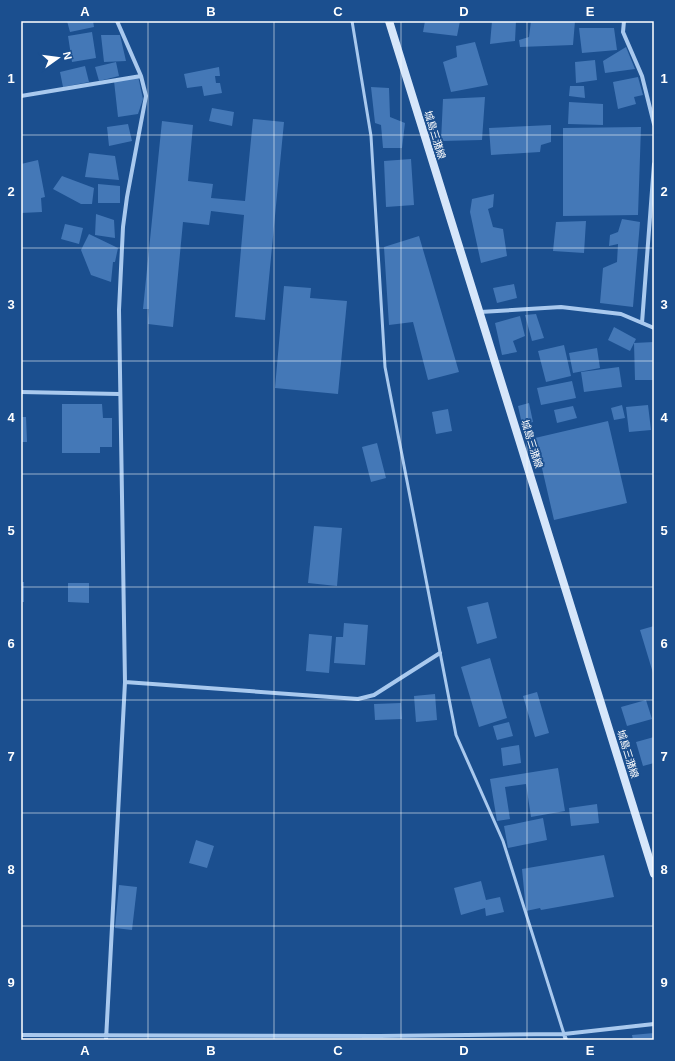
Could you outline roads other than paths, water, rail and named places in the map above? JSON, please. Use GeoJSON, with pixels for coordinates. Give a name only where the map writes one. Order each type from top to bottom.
{"type":"FeatureCollection","features":[{"type":"Feature","properties":{"kind":"main road","name":"城島三潴線"},"geometry":{"type":"LineString","coordinates":[[389,21],[654,874]]}},
{"type":"Feature","properties":{"kind":"street"},"geometry":{"type":"LineString","coordinates":[[107,1038],[125,682],[122,457],[119,394],[119,310],[123,227],[127,197],[146,96],[141,76],[117,21]]}},
{"type":"Feature","properties":{"kind":"street"},"geometry":{"type":"LineString","coordinates":[[624,21],[623,32],[642,76],[654,124]]}},
{"type":"Feature","properties":{"kind":"street"},"geometry":{"type":"LineString","coordinates":[[21,96],[141,76]]}},
{"type":"Feature","properties":{"kind":"street"},"geometry":{"type":"LineString","coordinates":[[642,323],[654,164]]}},
{"type":"Feature","properties":{"kind":"street"},"geometry":{"type":"LineString","coordinates":[[480,312],[561,307],[621,314],[654,328]]}},
{"type":"Feature","properties":{"kind":"street"},"geometry":{"type":"LineString","coordinates":[[21,392],[119,394]]}},
{"type":"Feature","properties":{"kind":"street"},"geometry":{"type":"LineString","coordinates":[[125,682],[358,699],[374,695],[440,653]]}},
{"type":"Feature","properties":{"kind":"street"},"geometry":{"type":"LineString","coordinates":[[21,1035],[107,1038],[380,1038],[564,1034],[654,1024]]}},
{"type":"Feature","properties":{"kind":"street"},"geometry":{"type":"LineString","coordinates":[[564,1034],[566,1040]]}},
{"type":"Feature","properties":{"kind":"lane"},"geometry":{"type":"LineString","coordinates":[[352,21],[371,136],[385,367],[456,736],[502,841],[564,1034]]}}]}
